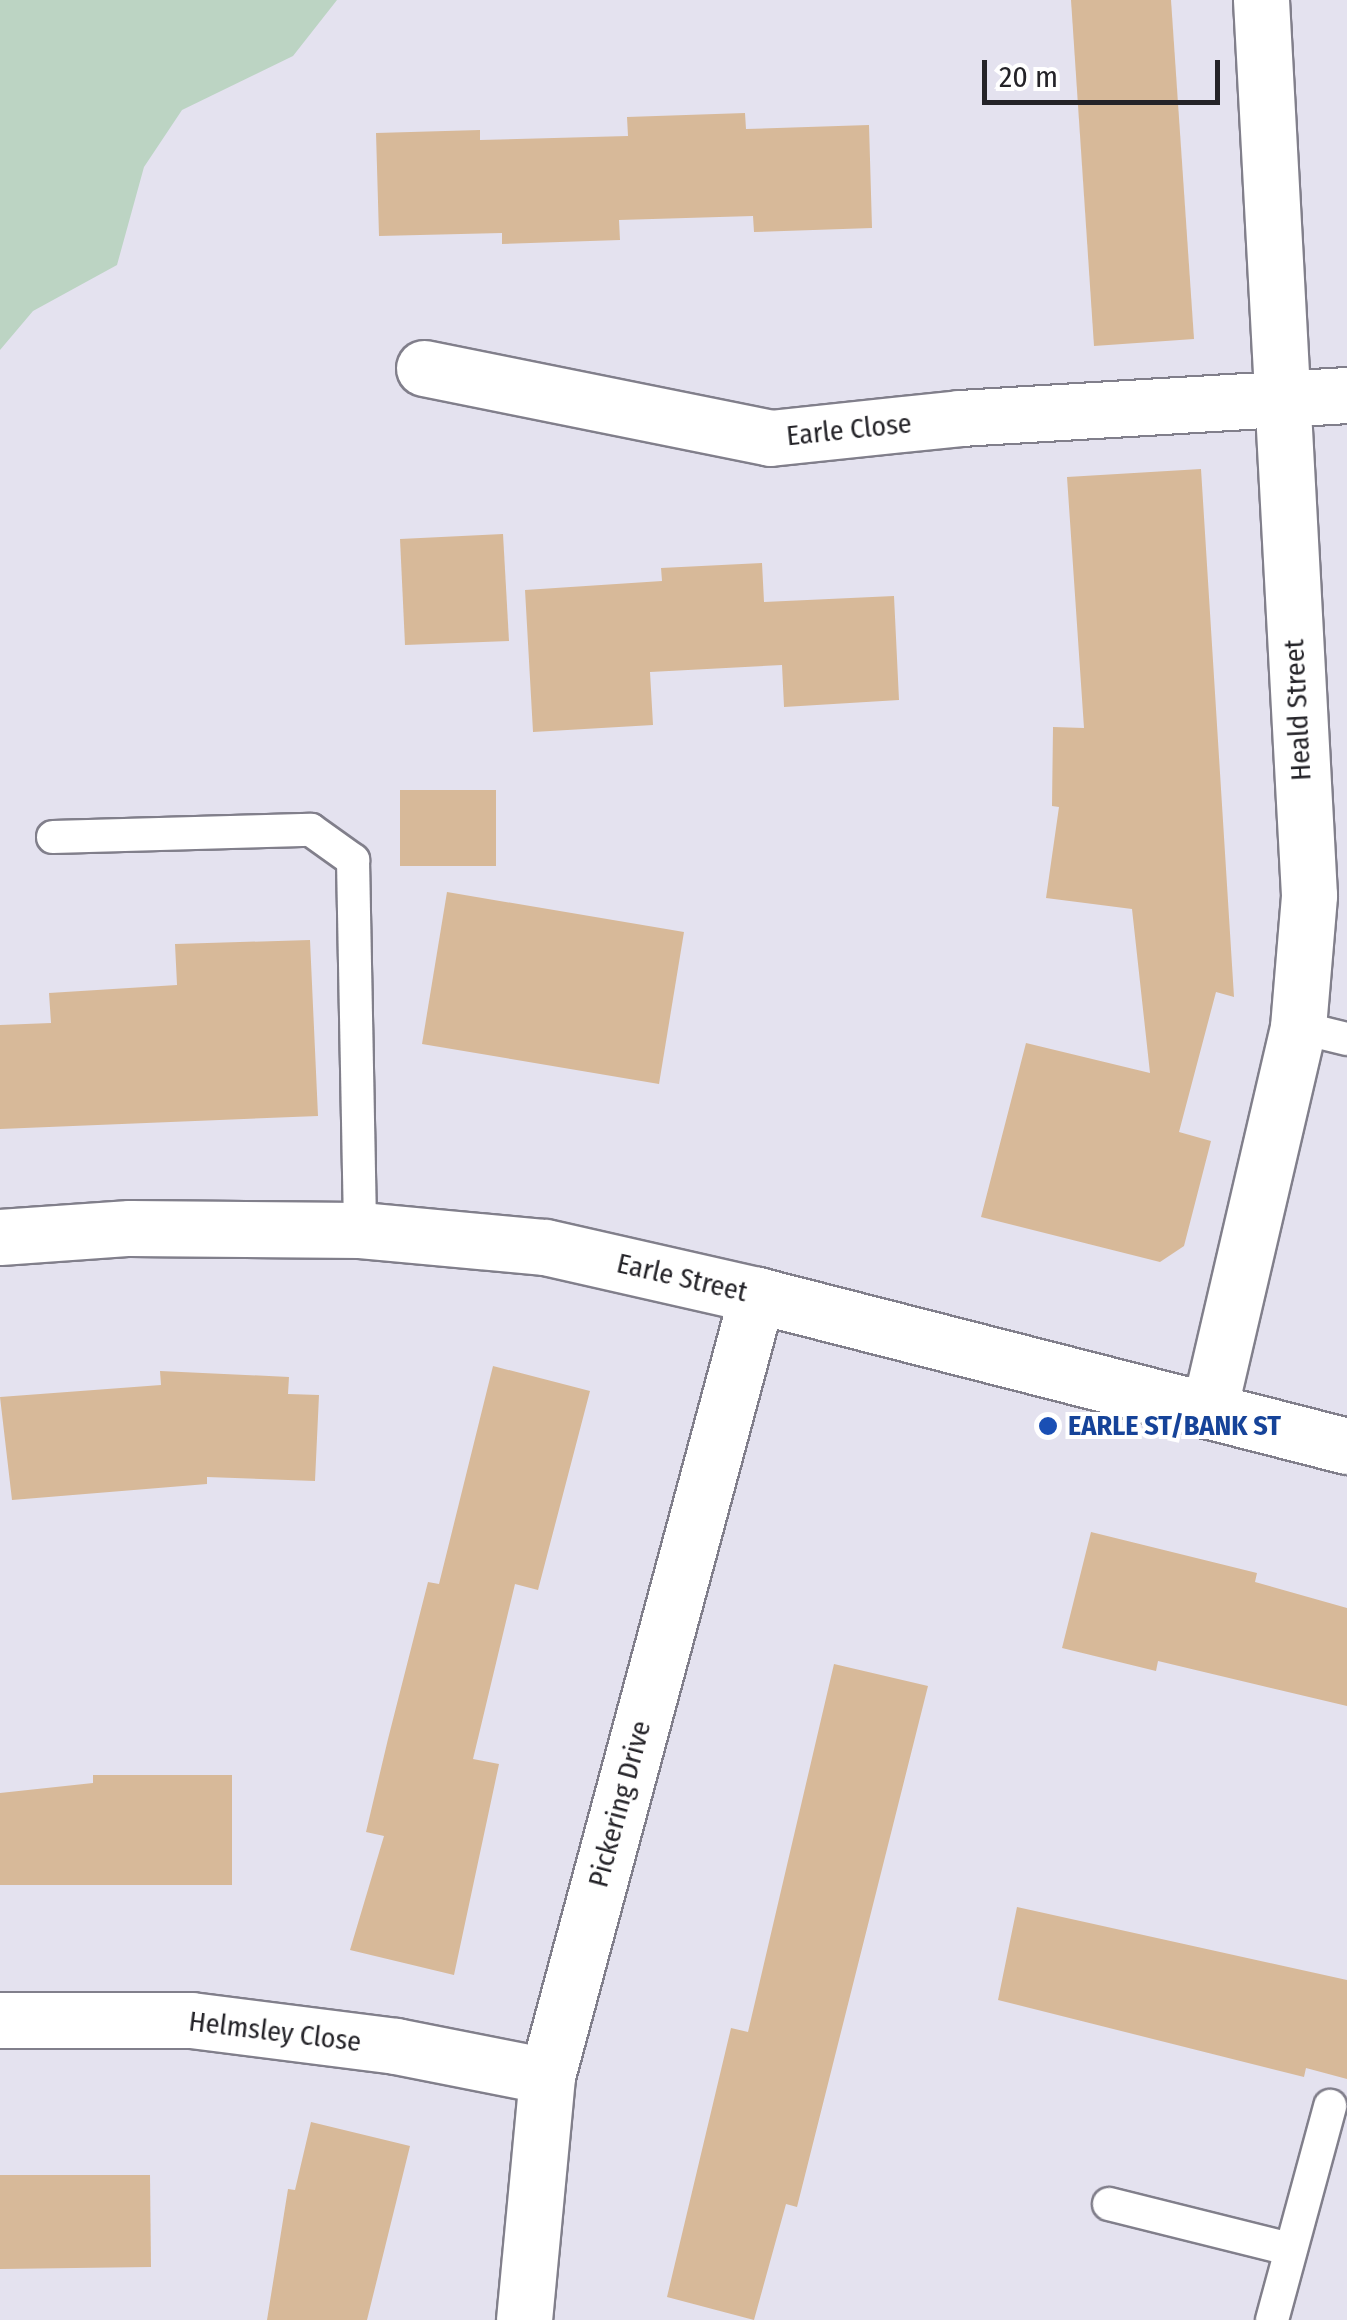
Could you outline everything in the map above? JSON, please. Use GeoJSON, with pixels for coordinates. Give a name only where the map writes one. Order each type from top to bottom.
{"type":"FeatureCollection","features":[{"type":"Feature","properties":{"kind":"street","name":"Heald Street"},"geometry":{"type":"LineString","coordinates":[[1209,1410],[1323,1033],[1308,895],[1261,0]]}},
{"type":"Feature","properties":{"kind":"street","name":"Earle Close"},"geometry":{"type":"LineString","coordinates":[[424,368],[770,438],[960,418],[1347,395]]}},
{"type":"Feature","properties":{"kind":"street","name":"Earle Street"},"geometry":{"type":"LineString","coordinates":[[0,1238],[130,1228],[360,1230],[544,1247],[757,1294],[1347,1446]]}},
{"type":"Feature","properties":{"kind":"street","name":"Pickering Drive"},"geometry":{"type":"LineString","coordinates":[[524,2320],[547,2076],[757,1294]]}},
{"type":"Feature","properties":{"kind":"street","name":"Helmsley Close"},"geometry":{"type":"LineString","coordinates":[[0,2020],[191,2020],[396,2046],[547,2076]]}},
{"type":"Feature","properties":{"kind":"lane"},"geometry":{"type":"LineString","coordinates":[[53,837],[312,830],[352,860],[360,1230]]}},
{"type":"Feature","properties":{"kind":"lane"},"geometry":{"type":"LineString","coordinates":[[1272,2320],[1330,2106]]}},
{"type":"Feature","properties":{"kind":"lane"},"geometry":{"type":"LineString","coordinates":[[1108,2204],[1290,2249]]}},
{"type":"Feature","properties":{"kind":"green space"},"geometry":{"type":"Polygon","coordinates":[[[0,0],[337,0],[293,56],[182,110],[144,167],[117,265],[33,311],[0,350],[0,0]]]}},
{"type":"Feature","properties":{"kind":"building"},"geometry":{"type":"Polygon","coordinates":[[[1071,0],[1171,0],[1194,339],[1094,346],[1071,0]]]}},
{"type":"Feature","properties":{"kind":"building"},"geometry":{"type":"Polygon","coordinates":[[[745,113],[746,129],[869,125],[872,228],[754,232],[753,216],[619,220],[620,240],[502,244],[502,233],[379,236],[376,133],[480,130],[480,140],[628,136],[627,117],[745,113]]]}},
{"type":"Feature","properties":{"kind":"building"},"geometry":{"type":"Polygon","coordinates":[[[1201,469],[1234,997],[1216,992],[1179,1132],[1211,1141],[1184,1246],[1160,1262],[981,1217],[1026,1043],[1150,1073],[1132,909],[1046,898],[1059,807],[1052,806],[1053,727],[1084,728],[1067,477],[1201,469]]]}},
{"type":"Feature","properties":{"kind":"building"},"geometry":{"type":"Polygon","coordinates":[[[503,534],[509,641],[405,645],[400,539],[503,534]]]}},
{"type":"Feature","properties":{"kind":"building"},"geometry":{"type":"Polygon","coordinates":[[[762,563],[764,602],[894,596],[899,700],[784,707],[782,665],[650,672],[653,725],[533,732],[525,590],[662,581],[661,568],[762,563]]]}},
{"type":"Feature","properties":{"kind":"building"},"geometry":{"type":"Polygon","coordinates":[[[400,790],[496,790],[496,866],[400,866],[400,790]]]}},
{"type":"Feature","properties":{"kind":"building"},"geometry":{"type":"Polygon","coordinates":[[[447,892],[684,932],[659,1084],[422,1044],[447,892]]]}},
{"type":"Feature","properties":{"kind":"building"},"geometry":{"type":"Polygon","coordinates":[[[310,940],[318,1116],[0,1129],[0,1025],[51,1023],[49,993],[177,985],[175,944],[310,940]]]}},
{"type":"Feature","properties":{"kind":"building"},"geometry":{"type":"Polygon","coordinates":[[[493,1366],[590,1391],[538,1590],[515,1584],[473,1759],[499,1764],[454,1975],[350,1950],[384,1836],[366,1832],[388,1739],[428,1582],[439,1584],[493,1366]]]}},
{"type":"Feature","properties":{"kind":"building"},"geometry":{"type":"Polygon","coordinates":[[[160,1371],[289,1377],[288,1394],[319,1395],[315,1481],[207,1477],[207,1484],[12,1500],[0,1397],[161,1385],[160,1371]]]}},
{"type":"Feature","properties":{"kind":"building"},"geometry":{"type":"Polygon","coordinates":[[[1091,1532],[1257,1573],[1255,1582],[1347,1608],[1347,1706],[1158,1661],[1156,1671],[1062,1648],[1091,1532]]]}},
{"type":"Feature","properties":{"kind":"building"},"geometry":{"type":"Polygon","coordinates":[[[834,1664],[928,1686],[797,2207],[786,2204],[754,2320],[667,2297],[731,2028],[748,2032],[834,1664]]]}},
{"type":"Feature","properties":{"kind":"building"},"geometry":{"type":"Polygon","coordinates":[[[93,1775],[232,1775],[232,1885],[0,1885],[0,1793],[93,1783],[93,1775]]]}},
{"type":"Feature","properties":{"kind":"building"},"geometry":{"type":"Polygon","coordinates":[[[1017,1907],[1347,1980],[1347,2079],[1306,2068],[1304,2077],[998,2000],[1017,1907]]]}},
{"type":"Feature","properties":{"kind":"building"},"geometry":{"type":"Polygon","coordinates":[[[311,2122],[410,2146],[367,2320],[267,2320],[288,2189],[295,2190],[311,2122]]]}},
{"type":"Feature","properties":{"kind":"building"},"geometry":{"type":"Polygon","coordinates":[[[0,2175],[150,2175],[151,2267],[0,2269],[0,2175]]]}},
{"type":"Feature","properties":{"kind":"place","name":"EARLE ST/BANK ST"},"geometry":{"type":"Point","coordinates":[1048,1426]}}]}
